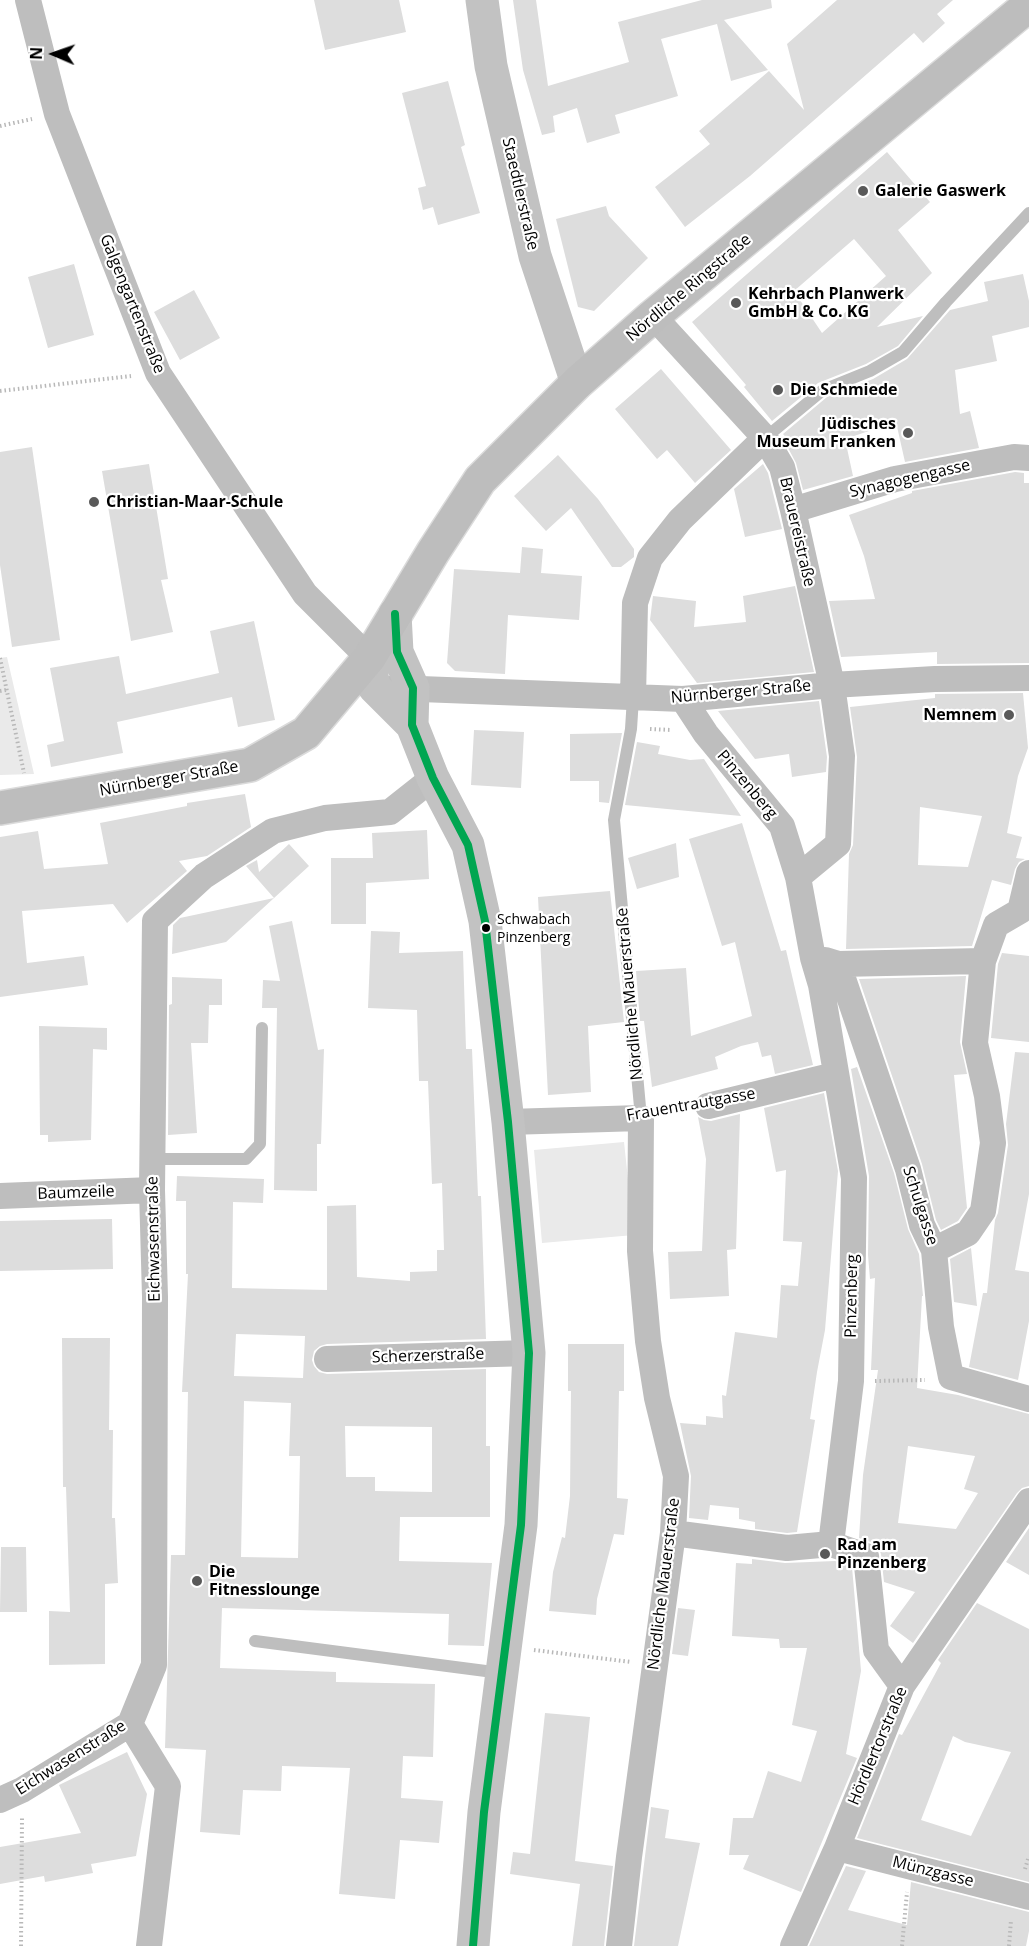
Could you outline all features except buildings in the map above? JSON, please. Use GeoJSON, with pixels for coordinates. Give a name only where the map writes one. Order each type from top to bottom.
{"type":"FeatureCollection","features":[{"type":"Feature","properties":{"kind":"main road","name":"Staedtlerstraße"},"geometry":{"type":"LineString","coordinates":[[482,0],[491,66],[535,256],[577,383]]}},
{"type":"Feature","properties":{"kind":"main road","name":"Nördliche Ringstraße"},"geometry":{"type":"LineString","coordinates":[[363,677],[395,614],[480,480],[577,383],[1018,10]]}},
{"type":"Feature","properties":{"kind":"main road"},"geometry":{"type":"LineString","coordinates":[[395,614],[397,652],[413,688],[412,725],[433,778],[468,845],[485,921],[508,1122],[529,1353],[521,1525],[484,1812],[473,1946]]}},
{"type":"Feature","properties":{"kind":"main road"},"geometry":{"type":"LineString","coordinates":[[363,677],[413,688]]}},
{"type":"Feature","properties":{"kind":"main road"},"geometry":{"type":"LineString","coordinates":[[363,677],[412,725]]}},
{"type":"Feature","properties":{"kind":"main road","name":"Nürnberger Straße"},"geometry":{"type":"LineString","coordinates":[[14,806],[250,765],[306,733],[363,677]]}},
{"type":"Feature","properties":{"kind":"street","name":"Galgengartenstraße"},"geometry":{"type":"LineString","coordinates":[[28,0],[57,114],[158,373],[363,677]]}},
{"type":"Feature","properties":{"kind":"street","name":"Brauereistraße"},"geometry":{"type":"LineString","coordinates":[[654,316],[765,438],[782,467],[832,685]]}},
{"type":"Feature","properties":{"kind":"street","name":"Nördliche Mauerstraße"},"geometry":{"type":"LineString","coordinates":[[633,698],[635,603],[650,558],[680,520],[765,438]]}},
{"type":"Feature","properties":{"kind":"street","name":"Synagogengasse"},"geometry":{"type":"LineString","coordinates":[[793,510],[895,479],[1014,457],[1029,458]]}},
{"type":"Feature","properties":{"kind":"street","name":"Nürnberger Straße"},"geometry":{"type":"LineString","coordinates":[[413,688],[683,699],[832,685],[935,679],[1029,678]]}},
{"type":"Feature","properties":{"kind":"street"},"geometry":{"type":"LineString","coordinates":[[798,877],[838,844],[842,756],[832,685]]}},
{"type":"Feature","properties":{"kind":"street","name":"Pinzenberg"},"geometry":{"type":"LineString","coordinates":[[683,699],[706,734],[782,826],[798,877],[813,958],[821,985],[854,1178],[851,1381],[831,1544]]}},
{"type":"Feature","properties":{"kind":"street","name":"Eichwasenstraße"},"geometry":{"type":"LineString","coordinates":[[11,1795],[130,1724],[154,1665],[155,1297],[152,1190],[155,921],[204,876],[273,831],[325,818],[390,812],[433,778]]}},
{"type":"Feature","properties":{"kind":"street"},"geometry":{"type":"LineString","coordinates":[[934,1250],[968,1233],[983,1211],[993,1143],[987,1096],[975,1043],[983,961],[996,925],[1020,911],[1029,873]]}},
{"type":"Feature","properties":{"kind":"street"},"geometry":{"type":"LineString","coordinates":[[813,958],[838,964],[983,961]]}},
{"type":"Feature","properties":{"kind":"street","name":"Schulgasse"},"geometry":{"type":"LineString","coordinates":[[838,964],[908,1169],[922,1224],[934,1250],[941,1327],[951,1377]]}},
{"type":"Feature","properties":{"kind":"street","name":"Frauentrautgasse"},"geometry":{"type":"LineString","coordinates":[[708,1106],[835,1075]]}},
{"type":"Feature","properties":{"kind":"street","name":"Nördliche Mauerstraße"},"geometry":{"type":"LineString","coordinates":[[619,1946],[673,1533],[676,1476],[648,1341],[640,1251],[641,1118]]}},
{"type":"Feature","properties":{"kind":"street","name":"Frauentrautgasse"},"geometry":{"type":"LineString","coordinates":[[508,1122],[641,1118]]}},
{"type":"Feature","properties":{"kind":"street","name":"Baumzeile"},"geometry":{"type":"LineString","coordinates":[[0,1196],[152,1190]]}},
{"type":"Feature","properties":{"kind":"street","name":"Scherzerstraße"},"geometry":{"type":"LineString","coordinates":[[327,1359],[529,1353]]}},
{"type":"Feature","properties":{"kind":"street"},"geometry":{"type":"LineString","coordinates":[[951,1377],[1029,1400]]}},
{"type":"Feature","properties":{"kind":"street","name":"Hördlertorstraße"},"geometry":{"type":"LineString","coordinates":[[792,1946],[837,1848],[902,1686],[1029,1501]]}},
{"type":"Feature","properties":{"kind":"street"},"geometry":{"type":"LineString","coordinates":[[673,1533],[787,1548],[831,1544],[866,1556],[876,1650],[902,1686]]}},
{"type":"Feature","properties":{"kind":"street"},"geometry":{"type":"LineString","coordinates":[[130,1724],[168,1786],[149,1946]]}},
{"type":"Feature","properties":{"kind":"street","name":"Münzgasse"},"geometry":{"type":"LineString","coordinates":[[837,1848],[1011,1892]]}},
{"type":"Feature","properties":{"kind":"lane","name":"Nördliche Mauerstraße"},"geometry":{"type":"LineString","coordinates":[[765,438],[823,390],[870,371],[903,352],[1029,213]]}},
{"type":"Feature","properties":{"kind":"lane","name":"Nördliche Mauerstraße"},"geometry":{"type":"LineString","coordinates":[[633,698],[631,729],[614,820],[641,1118]]}},
{"type":"Feature","properties":{"kind":"lane"},"geometry":{"type":"LineString","coordinates":[[153,1159],[246,1159],[260,1143],[262,1028]]}},
{"type":"Feature","properties":{"kind":"lane"},"geometry":{"type":"LineString","coordinates":[[255,1641],[503,1660]]}},
{"type":"Feature","properties":{"kind":"path"},"geometry":{"type":"LineString","coordinates":[[0,392],[158,373]]}},
{"type":"Feature","properties":{"kind":"path"},"geometry":{"type":"LineString","coordinates":[[0,658],[26,784],[14,806]]}},
{"type":"Feature","properties":{"kind":"path"},"geometry":{"type":"LineString","coordinates":[[0,691],[6,690]]}},
{"type":"Feature","properties":{"kind":"path","name":"Frauentrautgasse"},"geometry":{"type":"LineString","coordinates":[[641,1118],[708,1106]]}},
{"type":"Feature","properties":{"kind":"path"},"geometry":{"type":"LineString","coordinates":[[851,1381],[914,1381],[951,1377]]}},
{"type":"Feature","properties":{"kind":"path"},"geometry":{"type":"LineString","coordinates":[[503,1660],[655,1665]]}},
{"type":"Feature","properties":{"kind":"path"},"geometry":{"type":"LineString","coordinates":[[11,1795],[21,1946]]}},
{"type":"Feature","properties":{"kind":"path"},"geometry":{"type":"LineString","coordinates":[[902,1946],[910,1867]]}},
{"type":"Feature","properties":{"kind":"shaded area"},"geometry":{"type":"Polygon","coordinates":[[[7,657],[34,774],[0,775],[0,658],[7,657]]]}},
{"type":"Feature","properties":{"kind":"shaded area"},"geometry":{"type":"Polygon","coordinates":[[[624,1142],[634,1235],[542,1243],[534,1150],[624,1142]]]}},
{"type":"Feature","properties":{"kind":"transit line"},"geometry":{"type":"LineString","coordinates":[[395,614],[397,652],[413,688],[412,725],[433,778],[468,845],[485,921],[508,1122],[529,1353],[521,1525],[484,1812],[473,1946]]}},
{"type":"Feature","properties":{"kind":"place","name":"Galerie Gaswerk"},"geometry":{"type":"Point","coordinates":[863,191]}},
{"type":"Feature","properties":{"kind":"place","name":"Kehrbach Planwerk GmbH & Co. KG"},"geometry":{"type":"Point","coordinates":[736,303]}},
{"type":"Feature","properties":{"kind":"place","name":"Die Schmiede"},"geometry":{"type":"Point","coordinates":[778,390]}},
{"type":"Feature","properties":{"kind":"place","name":"Jüdisches Museum Franken"},"geometry":{"type":"Point","coordinates":[908,433]}},
{"type":"Feature","properties":{"kind":"place","name":"Christian-Maar-Schule"},"geometry":{"type":"Point","coordinates":[94,502]}},
{"type":"Feature","properties":{"kind":"place","name":"Nemnem"},"geometry":{"type":"Point","coordinates":[1009,715]}},
{"type":"Feature","properties":{"kind":"place","name":"Schwabach Pinzenberg"},"geometry":{"type":"Point","coordinates":[486,928]}},
{"type":"Feature","properties":{"kind":"place","name":"Rad am Pinzenberg"},"geometry":{"type":"Point","coordinates":[825,1554]}},
{"type":"Feature","properties":{"kind":"place","name":"Die Fitnesslounge"},"geometry":{"type":"Point","coordinates":[197,1581]}}]}
